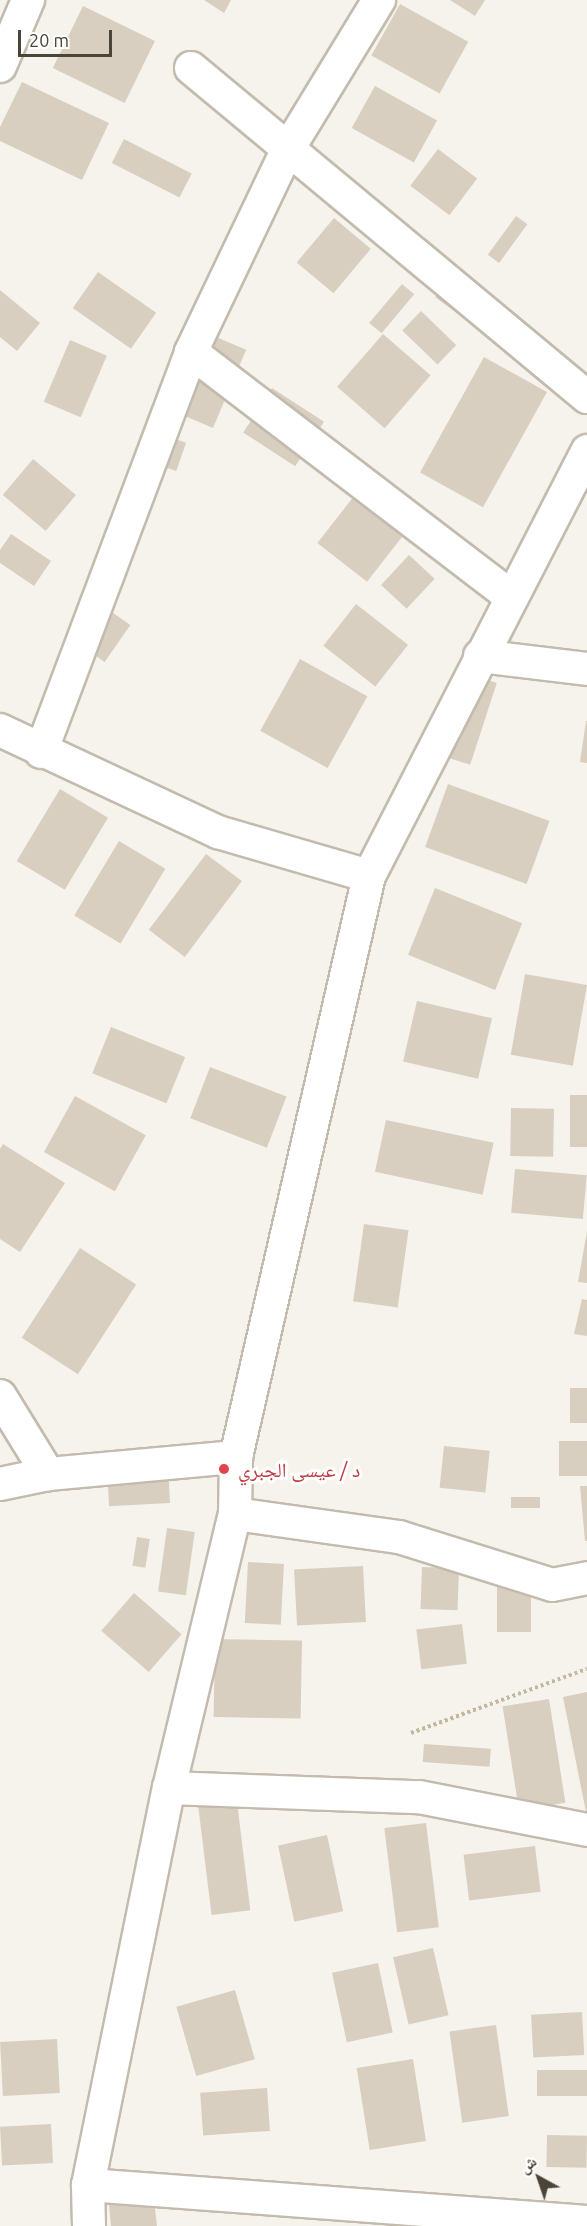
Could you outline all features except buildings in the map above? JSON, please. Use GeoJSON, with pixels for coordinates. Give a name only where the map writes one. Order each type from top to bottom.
{"type":"FeatureCollection","features":[{"type":"Feature","properties":{"kind":"street"},"geometry":{"type":"LineString","coordinates":[[0,66],[28,0]]}},
{"type":"Feature","properties":{"kind":"street"},"geometry":{"type":"LineString","coordinates":[[41,752],[191,352],[288,149],[379,0]]}},
{"type":"Feature","properties":{"kind":"street"},"geometry":{"type":"LineString","coordinates":[[190,68],[587,397]]}},
{"type":"Feature","properties":{"kind":"street"},"geometry":{"type":"LineString","coordinates":[[191,352],[511,597]]}},
{"type":"Feature","properties":{"kind":"street"},"geometry":{"type":"LineString","coordinates":[[89,2226],[88,2185],[169,1788],[234,1514],[237,1457],[369,876],[587,451]]}},
{"type":"Feature","properties":{"kind":"street"},"geometry":{"type":"LineString","coordinates":[[480,656],[587,669]]}},
{"type":"Feature","properties":{"kind":"street"},"geometry":{"type":"LineString","coordinates":[[0,730],[41,752],[218,832],[369,876]]}},
{"type":"Feature","properties":{"kind":"street"},"geometry":{"type":"LineString","coordinates":[[0,1396],[48,1474]]}},
{"type":"Feature","properties":{"kind":"street"},"geometry":{"type":"LineString","coordinates":[[0,1484],[48,1474],[237,1457]]}},
{"type":"Feature","properties":{"kind":"street"},"geometry":{"type":"LineString","coordinates":[[234,1514],[399,1537],[552,1585],[587,1578]]}},
{"type":"Feature","properties":{"kind":"street"},"geometry":{"type":"LineString","coordinates":[[169,1788],[419,1797],[587,1830]]}},
{"type":"Feature","properties":{"kind":"street"},"geometry":{"type":"LineString","coordinates":[[88,2185],[587,2222]]}},
{"type":"Feature","properties":{"kind":"path"},"geometry":{"type":"LineString","coordinates":[[411,1733],[587,1668]]}},
{"type":"Feature","properties":{"kind":"place","name":"د / عيسى الجبري"},"geometry":{"type":"Point","coordinates":[224,1469]}}]}
